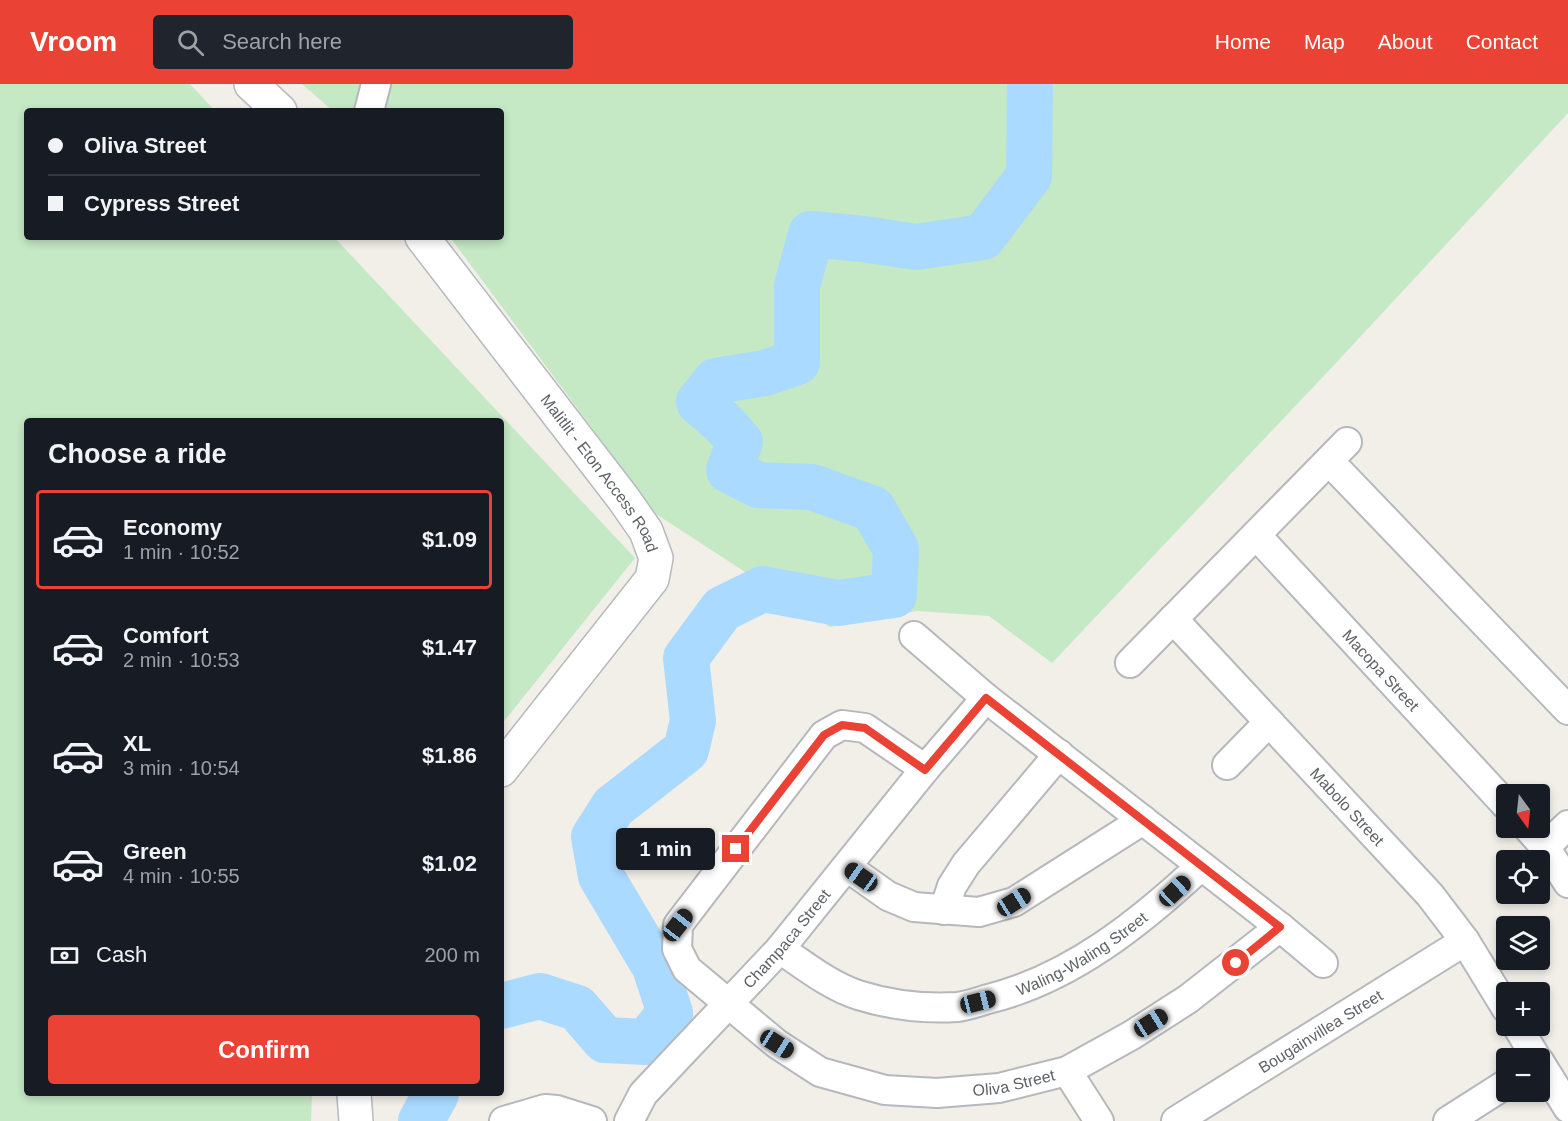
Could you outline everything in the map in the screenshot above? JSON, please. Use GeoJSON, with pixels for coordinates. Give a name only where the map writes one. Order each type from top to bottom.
{"type":"FeatureCollection","features":[{"type":"Feature","properties":{"kind":"street"},"geometry":{"type":"LineString","coordinates":[[251,84],[277,108]]}},
{"type":"Feature","properties":{"kind":"street"},"geometry":{"type":"LineString","coordinates":[[370,108],[376,84]]}},
{"type":"Feature","properties":{"kind":"street","name":"Malitlit - Eton Access Road"},"geometry":{"type":"LineString","coordinates":[[424,240],[623,498],[646,531],[656,558],[652,579],[504,766]]}},
{"type":"Feature","properties":{"kind":"street"},"geometry":{"type":"LineString","coordinates":[[1130,663],[1338,452],[1568,710]]}},
{"type":"Feature","properties":{"kind":"street","name":"Macopa Street"},"geometry":{"type":"LineString","coordinates":[[1256,535],[1496,794]]}},
{"type":"Feature","properties":{"kind":"street","name":"Mabolo Street"},"geometry":{"type":"LineString","coordinates":[[1173,620],[1430,895],[1465,941],[1496,992]]}},
{"type":"Feature","properties":{"kind":"street"},"geometry":{"type":"LineString","coordinates":[[914,636],[986,698],[1323,963]]}},
{"type":"Feature","properties":{"kind":"street","name":"Champaca Street"},"geometry":{"type":"LineString","coordinates":[[629,1121],[643,1094],[780,949],[986,698]]}},
{"type":"Feature","properties":{"kind":"street"},"geometry":{"type":"LineString","coordinates":[[1227,765],[1269,722]]}},
{"type":"Feature","properties":{"kind":"street","name":"Oliva Street"},"geometry":{"type":"LineString","coordinates":[[925,770],[865,728],[842,725],[824,735],[678,925],[677,949],[687,969],[777,1044],[820,1072],[885,1090],[937,1093],[999,1088],[1067,1071],[1132,1035],[1188,999],[1280,927]]}},
{"type":"Feature","properties":{"kind":"street"},"geometry":{"type":"LineString","coordinates":[[944,910],[952,886],[966,864],[1059,754]]}},
{"type":"Feature","properties":{"kind":"street"},"geometry":{"type":"LineString","coordinates":[[848,867],[888,896],[914,907],[979,912],[1014,902],[1143,820]]}},
{"type":"Feature","properties":{"kind":"street"},"geometry":{"type":"LineString","coordinates":[[1550,832],[1568,825]]}},
{"type":"Feature","properties":{"kind":"street"},"geometry":{"type":"LineString","coordinates":[[1536,838],[1568,883]]}},
{"type":"Feature","properties":{"kind":"street","name":"Waling-Waling Street"},"geometry":{"type":"LineString","coordinates":[[780,949],[818,975],[856,994],[899,1006],[958,1007],[1017,992],[1067,968],[1118,936],[1162,903],[1201,866]]}},
{"type":"Feature","properties":{"kind":"street","name":"Bougainvillea Street"},"geometry":{"type":"LineString","coordinates":[[1176,1121],[1465,941]]}},
{"type":"Feature","properties":{"kind":"street"},"geometry":{"type":"LineString","coordinates":[[1067,1071],[1099,1121]]}},
{"type":"Feature","properties":{"kind":"street"},"geometry":{"type":"LineString","coordinates":[[1550,1079],[1568,1108]]}},
{"type":"Feature","properties":{"kind":"street"},"geometry":{"type":"LineString","coordinates":[[1448,1121],[1496,1090]]}},
{"type":"Feature","properties":{"kind":"street"},"geometry":{"type":"LineString","coordinates":[[354,1096],[356,1121]]}},
{"type":"Feature","properties":{"kind":"street"},"geometry":{"type":"LineString","coordinates":[[504,1121],[545,1109],[557,1110],[592,1121]]}},
{"type":"Feature","properties":{"kind":"green space"},"geometry":{"type":"Polygon","coordinates":[[[0,84],[190,84],[212,108],[24,108],[24,240],[337,240],[504,418],[24,418],[24,1096],[312,1096],[311,1121],[0,1121],[0,84]]]}},
{"type":"Feature","properties":{"kind":"green space"},"geometry":{"type":"Polygon","coordinates":[[[302,84],[1568,84],[1568,113],[1335,364],[1052,663],[989,616],[917,611],[830,627],[656,514],[452,240],[504,240],[504,108],[330,108],[302,84]]]}},
{"type":"Feature","properties":{"kind":"green space"},"geometry":{"type":"Polygon","coordinates":[[[504,418],[635,558],[504,721],[504,418]]]}},
{"type":"Feature","properties":{"kind":"waterway"},"geometry":{"type":"LineString","coordinates":[[504,1005],[540,996],[577,1008],[605,1040],[646,1042],[670,1013],[655,967],[601,876],[594,837],[613,807],[686,750],[693,721],[686,658],[722,609],[763,589],[838,603],[894,595],[896,549],[873,509],[812,487],[758,485],[729,470],[740,442],[699,402],[716,381],[765,373],[797,362],[797,286],[811,234],[916,247],[983,237],[1029,176],[1030,84]]}},
{"type":"Feature","properties":{"kind":"waterway"},"geometry":{"type":"LineString","coordinates":[[421,1121],[435,1096]]}},
{"type":"Feature","properties":{"kind":"route"},"geometry":{"type":"LineString","coordinates":[[736,849],[824,735],[842,725],[865,728],[925,770],[986,698],[1280,927],[1236,963]]}}]}
